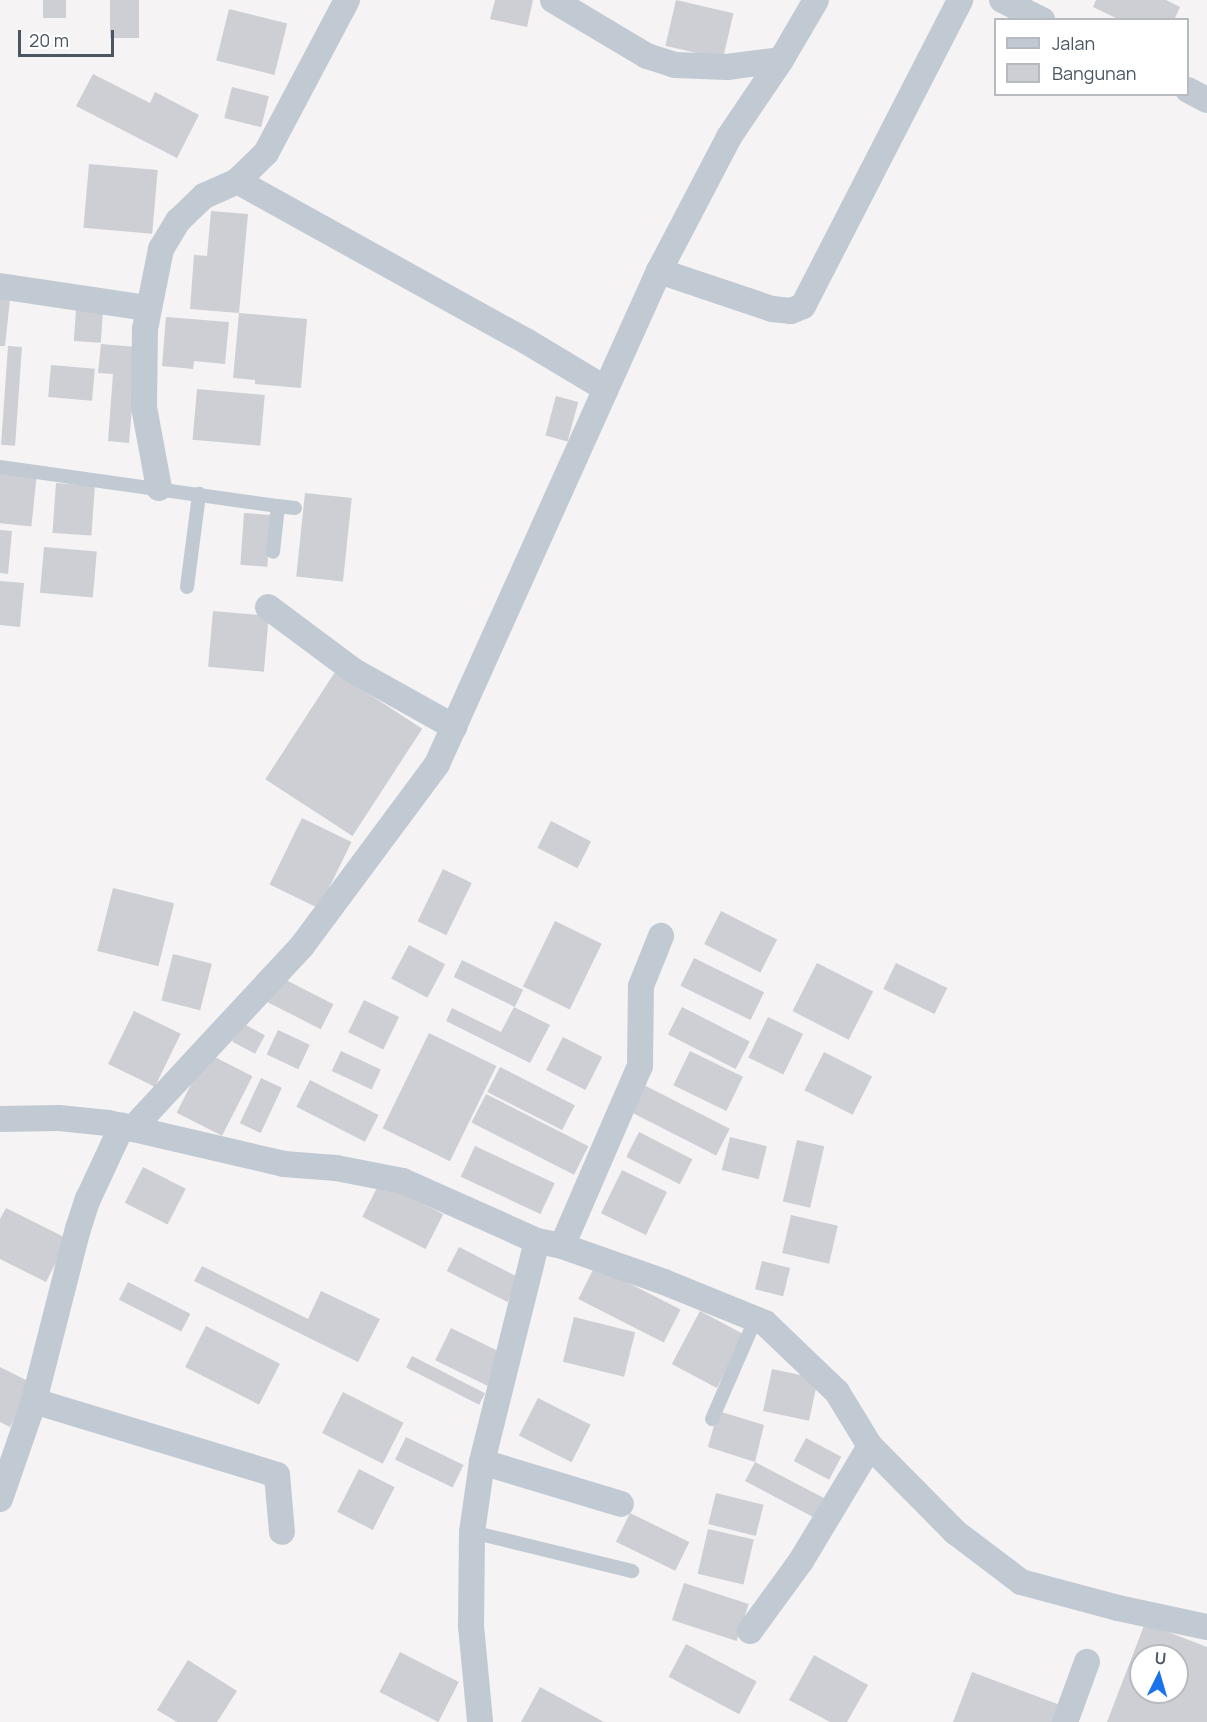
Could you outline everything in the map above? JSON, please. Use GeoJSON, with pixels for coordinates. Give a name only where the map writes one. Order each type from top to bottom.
{"type":"FeatureCollection","features":[{"type":"Feature","properties":{"kind":"street"},"geometry":{"type":"LineString","coordinates":[[159,489],[144,407],[147,308],[161,249],[178,221],[204,196],[237,181],[266,153],[348,0]]}},
{"type":"Feature","properties":{"kind":"street"},"geometry":{"type":"LineString","coordinates":[[553,0],[647,56],[675,65],[727,67],[781,60]]}},
{"type":"Feature","properties":{"kind":"street"},"geometry":{"type":"LineString","coordinates":[[0,1499],[34,1401],[78,1229],[88,1199],[127,1127],[302,946],[437,765],[659,271],[729,137],[781,60],[816,0]]}},
{"type":"Feature","properties":{"kind":"street"},"geometry":{"type":"LineString","coordinates":[[659,271],[772,309],[791,311],[803,306],[960,0]]}},
{"type":"Feature","properties":{"kind":"street"},"geometry":{"type":"LineString","coordinates":[[1002,0],[1038,18]]}},
{"type":"Feature","properties":{"kind":"street"},"geometry":{"type":"LineString","coordinates":[[1189,91],[1207,100]]}},
{"type":"Feature","properties":{"kind":"street"},"geometry":{"type":"LineString","coordinates":[[237,181],[526,341],[606,389]]}},
{"type":"Feature","properties":{"kind":"street"},"geometry":{"type":"LineString","coordinates":[[0,286],[147,308]]}},
{"type":"Feature","properties":{"kind":"street"},"geometry":{"type":"LineString","coordinates":[[268,604],[354,671],[454,727]]}},
{"type":"Feature","properties":{"kind":"street"},"geometry":{"type":"LineString","coordinates":[[562,1246],[640,1066],[641,986],[661,936]]}},
{"type":"Feature","properties":{"kind":"street"},"geometry":{"type":"LineString","coordinates":[[0,1119],[59,1118],[127,1127],[284,1164],[336,1168],[403,1181],[537,1240],[562,1246],[756,1318],[765,1323],[837,1392],[870,1446],[955,1532],[1021,1582],[1118,1608],[1207,1626]]}},
{"type":"Feature","properties":{"kind":"street"},"geometry":{"type":"LineString","coordinates":[[480,1722],[471,1617],[472,1532],[482,1462],[537,1240]]}},
{"type":"Feature","properties":{"kind":"street"},"geometry":{"type":"LineString","coordinates":[[34,1401],[277,1475],[282,1532]]}},
{"type":"Feature","properties":{"kind":"street"},"geometry":{"type":"LineString","coordinates":[[750,1631],[801,1561],[870,1446]]}},
{"type":"Feature","properties":{"kind":"street"},"geometry":{"type":"LineString","coordinates":[[482,1462],[621,1504]]}},
{"type":"Feature","properties":{"kind":"street"},"geometry":{"type":"LineString","coordinates":[[1065,1722],[1087,1662]]}},
{"type":"Feature","properties":{"kind":"lane"},"geometry":{"type":"LineString","coordinates":[[0,467],[295,508]]}},
{"type":"Feature","properties":{"kind":"lane"},"geometry":{"type":"LineString","coordinates":[[187,587],[199,494]]}},
{"type":"Feature","properties":{"kind":"lane"},"geometry":{"type":"LineString","coordinates":[[273,552],[278,506]]}},
{"type":"Feature","properties":{"kind":"lane"},"geometry":{"type":"LineString","coordinates":[[712,1419],[756,1318]]}},
{"type":"Feature","properties":{"kind":"lane"},"geometry":{"type":"LineString","coordinates":[[472,1532],[632,1571]]}},
{"type":"Feature","properties":{"kind":"building"},"geometry":{"type":"Polygon","coordinates":[[[43,0],[66,0],[66,18],[43,18],[43,0]]]}},
{"type":"Feature","properties":{"kind":"building"},"geometry":{"type":"Polygon","coordinates":[[[110,0],[139,0],[139,38],[110,38],[110,0]]]}},
{"type":"Feature","properties":{"kind":"building"},"geometry":{"type":"Polygon","coordinates":[[[495,0],[533,0],[527,27],[490,19],[495,0]]]}},
{"type":"Feature","properties":{"kind":"building"},"geometry":{"type":"Polygon","coordinates":[[[676,0],[733,13],[723,59],[665,46],[676,0]]]}},
{"type":"Feature","properties":{"kind":"building"},"geometry":{"type":"Polygon","coordinates":[[[1096,0],[1166,0],[1180,7],[1175,18],[1116,18],[1093,7],[1096,0]]]}},
{"type":"Feature","properties":{"kind":"building"},"geometry":{"type":"Polygon","coordinates":[[[229,9],[287,24],[274,75],[216,60],[229,9]]]}},
{"type":"Feature","properties":{"kind":"building"},"geometry":{"type":"Polygon","coordinates":[[[93,74],[150,103],[155,92],[199,115],[177,158],[76,106],[93,74]]]}},
{"type":"Feature","properties":{"kind":"building"},"geometry":{"type":"Polygon","coordinates":[[[232,87],[269,96],[261,127],[224,118],[232,87]]]}},
{"type":"Feature","properties":{"kind":"building"},"geometry":{"type":"Polygon","coordinates":[[[89,164],[158,170],[152,234],[83,228],[89,164]]]}},
{"type":"Feature","properties":{"kind":"building"},"geometry":{"type":"Polygon","coordinates":[[[211,211],[248,214],[239,313],[190,309],[194,255],[207,256],[211,211]]]}},
{"type":"Feature","properties":{"kind":"building"},"geometry":{"type":"Polygon","coordinates":[[[0,289],[11,290],[5,346],[0,346],[0,289]]]}},
{"type":"Feature","properties":{"kind":"building"},"geometry":{"type":"Polygon","coordinates":[[[76,310],[103,312],[101,343],[74,341],[76,310]]]}},
{"type":"Feature","properties":{"kind":"building"},"geometry":{"type":"Polygon","coordinates":[[[239,313],[307,319],[301,388],[255,384],[255,380],[233,378],[239,313]]]}},
{"type":"Feature","properties":{"kind":"building"},"geometry":{"type":"Polygon","coordinates":[[[166,317],[229,322],[225,364],[194,361],[193,369],[162,366],[166,317]]]}},
{"type":"Feature","properties":{"kind":"building"},"geometry":{"type":"Polygon","coordinates":[[[101,344],[137,347],[129,443],[108,441],[113,374],[98,373],[101,344]]]}},
{"type":"Feature","properties":{"kind":"building"},"geometry":{"type":"Polygon","coordinates":[[[8,346],[22,347],[15,446],[1,445],[8,346]]]}},
{"type":"Feature","properties":{"kind":"building"},"geometry":{"type":"Polygon","coordinates":[[[51,365],[95,369],[92,401],[48,397],[51,365]]]}},
{"type":"Feature","properties":{"kind":"building"},"geometry":{"type":"Polygon","coordinates":[[[197,389],[265,395],[260,446],[193,440],[197,389]]]}},
{"type":"Feature","properties":{"kind":"building"},"geometry":{"type":"Polygon","coordinates":[[[556,396],[578,402],[568,442],[545,436],[556,396]]]}},
{"type":"Feature","properties":{"kind":"building"},"geometry":{"type":"Polygon","coordinates":[[[0,471],[37,475],[31,527],[0,523],[0,471]]]}},
{"type":"Feature","properties":{"kind":"building"},"geometry":{"type":"Polygon","coordinates":[[[56,483],[95,486],[91,536],[53,533],[56,483]]]}},
{"type":"Feature","properties":{"kind":"building"},"geometry":{"type":"Polygon","coordinates":[[[305,493],[352,498],[343,581],[296,577],[305,493]]]}},
{"type":"Feature","properties":{"kind":"building"},"geometry":{"type":"Polygon","coordinates":[[[244,513],[271,515],[267,567],[240,565],[244,513]]]}},
{"type":"Feature","properties":{"kind":"building"},"geometry":{"type":"Polygon","coordinates":[[[0,530],[12,531],[8,574],[0,573],[0,530]]]}},
{"type":"Feature","properties":{"kind":"building"},"geometry":{"type":"Polygon","coordinates":[[[44,547],[97,552],[93,597],[40,593],[44,547]]]}},
{"type":"Feature","properties":{"kind":"building"},"geometry":{"type":"Polygon","coordinates":[[[0,581],[24,583],[20,627],[0,625],[0,581]]]}},
{"type":"Feature","properties":{"kind":"building"},"geometry":{"type":"Polygon","coordinates":[[[213,611],[269,616],[264,672],[208,667],[213,611]]]}},
{"type":"Feature","properties":{"kind":"building"},"geometry":{"type":"Polygon","coordinates":[[[335,672],[422,729],[353,836],[265,779],[335,672]]]}},
{"type":"Feature","properties":{"kind":"building"},"geometry":{"type":"Polygon","coordinates":[[[302,818],[351,842],[319,909],[270,885],[302,818]]]}},
{"type":"Feature","properties":{"kind":"building"},"geometry":{"type":"Polygon","coordinates":[[[551,821],[591,841],[577,868],[537,848],[551,821]]]}},
{"type":"Feature","properties":{"kind":"building"},"geometry":{"type":"Polygon","coordinates":[[[443,869],[472,883],[446,935],[418,921],[443,869]]]}},
{"type":"Feature","properties":{"kind":"building"},"geometry":{"type":"Polygon","coordinates":[[[113,888],[174,903],[158,966],[97,951],[113,888]]]}},
{"type":"Feature","properties":{"kind":"building"},"geometry":{"type":"Polygon","coordinates":[[[721,911],[777,940],[760,973],[704,944],[721,911]]]}},
{"type":"Feature","properties":{"kind":"building"},"geometry":{"type":"Polygon","coordinates":[[[555,921],[602,944],[570,1009],[523,987],[555,921]]]}},
{"type":"Feature","properties":{"kind":"building"},"geometry":{"type":"Polygon","coordinates":[[[409,945],[445,964],[427,998],[391,979],[409,945]]]}},
{"type":"Feature","properties":{"kind":"building"},"geometry":{"type":"Polygon","coordinates":[[[173,954],[212,964],[200,1010],[161,1001],[173,954]]]}},
{"type":"Feature","properties":{"kind":"building"},"geometry":{"type":"Polygon","coordinates":[[[694,958],[764,992],[751,1020],[680,986],[694,958]]]}},
{"type":"Feature","properties":{"kind":"building"},"geometry":{"type":"Polygon","coordinates":[[[462,960],[523,990],[515,1007],[454,977],[462,960]]]}},
{"type":"Feature","properties":{"kind":"building"},"geometry":{"type":"Polygon","coordinates":[[[817,963],[873,992],[849,1040],[792,1011],[817,963]]]}},
{"type":"Feature","properties":{"kind":"building"},"geometry":{"type":"Polygon","coordinates":[[[896,963],[947,988],[935,1014],[883,989],[896,963]]]}},
{"type":"Feature","properties":{"kind":"building"},"geometry":{"type":"Polygon","coordinates":[[[280,977],[333,1004],[321,1029],[267,1002],[280,977]]]}},
{"type":"Feature","properties":{"kind":"building"},"geometry":{"type":"Polygon","coordinates":[[[364,1000],[399,1017],[383,1049],[348,1032],[364,1000]]]}},
{"type":"Feature","properties":{"kind":"building"},"geometry":{"type":"Polygon","coordinates":[[[514,1007],[550,1025],[530,1063],[446,1021],[452,1008],[501,1032],[514,1007]]]}},
{"type":"Feature","properties":{"kind":"building"},"geometry":{"type":"Polygon","coordinates":[[[682,1007],[750,1042],[736,1069],[668,1035],[682,1007]]]}},
{"type":"Feature","properties":{"kind":"building"},"geometry":{"type":"Polygon","coordinates":[[[134,1011],[181,1034],[155,1087],[108,1064],[134,1011]]]}},
{"type":"Feature","properties":{"kind":"building"},"geometry":{"type":"Polygon","coordinates":[[[768,1017],[803,1034],[783,1075],[748,1057],[768,1017]]]}},
{"type":"Feature","properties":{"kind":"building"},"geometry":{"type":"Polygon","coordinates":[[[242,1023],[265,1035],[255,1054],[232,1042],[242,1023]]]}},
{"type":"Feature","properties":{"kind":"building"},"geometry":{"type":"Polygon","coordinates":[[[278,1030],[310,1045],[298,1069],[267,1054],[278,1030]]]}},
{"type":"Feature","properties":{"kind":"building"},"geometry":{"type":"Polygon","coordinates":[[[429,1033],[496,1066],[450,1161],[383,1128],[429,1033]]]}},
{"type":"Feature","properties":{"kind":"building"},"geometry":{"type":"Polygon","coordinates":[[[563,1037],[602,1057],[585,1090],[546,1070],[563,1037]]]}},
{"type":"Feature","properties":{"kind":"building"},"geometry":{"type":"Polygon","coordinates":[[[341,1051],[381,1070],[372,1090],[332,1071],[341,1051]]]}},
{"type":"Feature","properties":{"kind":"building"},"geometry":{"type":"Polygon","coordinates":[[[690,1051],[743,1077],[726,1111],[673,1085],[690,1051]]]}},
{"type":"Feature","properties":{"kind":"building"},"geometry":{"type":"Polygon","coordinates":[[[824,1052],[872,1077],[853,1115],[804,1090],[824,1052]]]}},
{"type":"Feature","properties":{"kind":"building"},"geometry":{"type":"Polygon","coordinates":[[[207,1053],[252,1076],[222,1136],[177,1113],[207,1053]]]}},
{"type":"Feature","properties":{"kind":"building"},"geometry":{"type":"Polygon","coordinates":[[[500,1067],[575,1105],[562,1130],[487,1092],[500,1067]]]}},
{"type":"Feature","properties":{"kind":"building"},"geometry":{"type":"Polygon","coordinates":[[[261,1078],[282,1088],[261,1133],[240,1123],[261,1078]]]}},
{"type":"Feature","properties":{"kind":"building"},"geometry":{"type":"Polygon","coordinates":[[[310,1080],[379,1115],[365,1142],[296,1107],[310,1080]]]}},
{"type":"Feature","properties":{"kind":"building"},"geometry":{"type":"Polygon","coordinates":[[[638,1082],[730,1129],[716,1155],[624,1109],[638,1082]]]}},
{"type":"Feature","properties":{"kind":"building"},"geometry":{"type":"Polygon","coordinates":[[[486,1094],[588,1146],[574,1175],[471,1123],[486,1094]]]}},
{"type":"Feature","properties":{"kind":"building"},"geometry":{"type":"Polygon","coordinates":[[[639,1132],[692,1159],[680,1184],[626,1157],[639,1132]]]}},
{"type":"Feature","properties":{"kind":"building"},"geometry":{"type":"Polygon","coordinates":[[[730,1137],[767,1146],[759,1179],[722,1170],[730,1137]]]}},
{"type":"Feature","properties":{"kind":"building"},"geometry":{"type":"Polygon","coordinates":[[[797,1140],[824,1146],[810,1208],[783,1201],[797,1140]]]}},
{"type":"Feature","properties":{"kind":"building"},"geometry":{"type":"Polygon","coordinates":[[[475,1146],[555,1183],[540,1214],[461,1177],[475,1146]]]}},
{"type":"Feature","properties":{"kind":"building"},"geometry":{"type":"Polygon","coordinates":[[[143,1167],[186,1189],[168,1224],[125,1203],[143,1167]]]}},
{"type":"Feature","properties":{"kind":"building"},"geometry":{"type":"Polygon","coordinates":[[[622,1170],[667,1192],[646,1235],[601,1213],[622,1170]]]}},
{"type":"Feature","properties":{"kind":"building"},"geometry":{"type":"Polygon","coordinates":[[[380,1182],[443,1214],[426,1249],[362,1217],[380,1182]]]}},
{"type":"Feature","properties":{"kind":"building"},"geometry":{"type":"Polygon","coordinates":[[[6,1208],[68,1239],[46,1282],[0,1259],[0,1219],[6,1208]]]}},
{"type":"Feature","properties":{"kind":"building"},"geometry":{"type":"Polygon","coordinates":[[[791,1215],[838,1226],[829,1264],[782,1253],[791,1215]]]}},
{"type":"Feature","properties":{"kind":"building"},"geometry":{"type":"Polygon","coordinates":[[[459,1247],[520,1278],[507,1302],[447,1271],[459,1247]]]}},
{"type":"Feature","properties":{"kind":"building"},"geometry":{"type":"Polygon","coordinates":[[[762,1261],[790,1268],[783,1296],[755,1289],[762,1261]]]}},
{"type":"Feature","properties":{"kind":"building"},"geometry":{"type":"Polygon","coordinates":[[[202,1266],[308,1319],[321,1291],[380,1319],[358,1362],[194,1281],[202,1266]]]}},
{"type":"Feature","properties":{"kind":"building"},"geometry":{"type":"Polygon","coordinates":[[[595,1266],[681,1310],[664,1343],[578,1299],[595,1266]]]}},
{"type":"Feature","properties":{"kind":"building"},"geometry":{"type":"Polygon","coordinates":[[[128,1282],[190,1314],[181,1332],[119,1300],[128,1282]]]}},
{"type":"Feature","properties":{"kind":"building"},"geometry":{"type":"Polygon","coordinates":[[[700,1311],[745,1335],[717,1388],[672,1364],[700,1311]]]}},
{"type":"Feature","properties":{"kind":"building"},"geometry":{"type":"Polygon","coordinates":[[[574,1317],[635,1332],[624,1377],[563,1362],[574,1317]]]}},
{"type":"Feature","properties":{"kind":"building"},"geometry":{"type":"Polygon","coordinates":[[[206,1326],[280,1364],[259,1405],[185,1367],[206,1326]]]}},
{"type":"Feature","properties":{"kind":"building"},"geometry":{"type":"Polygon","coordinates":[[[451,1328],[503,1353],[487,1386],[435,1360],[451,1328]]]}},
{"type":"Feature","properties":{"kind":"building"},"geometry":{"type":"Polygon","coordinates":[[[412,1356],[485,1393],[479,1405],[406,1368],[412,1356]]]}},
{"type":"Feature","properties":{"kind":"building"},"geometry":{"type":"Polygon","coordinates":[[[0,1367],[32,1383],[10,1427],[0,1422],[0,1367]]]}},
{"type":"Feature","properties":{"kind":"building"},"geometry":{"type":"Polygon","coordinates":[[[772,1369],[818,1379],[809,1421],[763,1411],[772,1369]]]}},
{"type":"Feature","properties":{"kind":"building"},"geometry":{"type":"Polygon","coordinates":[[[343,1392],[404,1423],[383,1464],[322,1433],[343,1392]]]}},
{"type":"Feature","properties":{"kind":"building"},"geometry":{"type":"Polygon","coordinates":[[[538,1398],[591,1425],[572,1462],[519,1435],[538,1398]]]}},
{"type":"Feature","properties":{"kind":"building"},"geometry":{"type":"Polygon","coordinates":[[[718,1411],[764,1425],[755,1462],[708,1447],[718,1411]]]}},
{"type":"Feature","properties":{"kind":"building"},"geometry":{"type":"Polygon","coordinates":[[[406,1437],[464,1465],[453,1488],[395,1459],[406,1437]]]}},
{"type":"Feature","properties":{"kind":"building"},"geometry":{"type":"Polygon","coordinates":[[[806,1438],[841,1457],[829,1480],[794,1461],[806,1438]]]}},
{"type":"Feature","properties":{"kind":"building"},"geometry":{"type":"Polygon","coordinates":[[[755,1462],[824,1498],[813,1517],[745,1481],[755,1462]]]}},
{"type":"Feature","properties":{"kind":"building"},"geometry":{"type":"Polygon","coordinates":[[[359,1469],[395,1487],[373,1530],[337,1512],[359,1469]]]}},
{"type":"Feature","properties":{"kind":"building"},"geometry":{"type":"Polygon","coordinates":[[[716,1493],[764,1505],[756,1536],[708,1524],[716,1493]]]}},
{"type":"Feature","properties":{"kind":"building"},"geometry":{"type":"Polygon","coordinates":[[[630,1513],[689,1542],[675,1571],[616,1542],[630,1513]]]}},
{"type":"Feature","properties":{"kind":"building"},"geometry":{"type":"Polygon","coordinates":[[[708,1529],[754,1540],[743,1584],[698,1574],[708,1529]]]}},
{"type":"Feature","properties":{"kind":"building"},"geometry":{"type":"Polygon","coordinates":[[[684,1583],[749,1604],[737,1641],[672,1620],[684,1583]]]}},
{"type":"Feature","properties":{"kind":"building"},"geometry":{"type":"Polygon","coordinates":[[[1145,1623],[1207,1647],[1207,1722],[1107,1722],[1129,1665],[1129,1704],[1189,1704],[1189,1644],[1137,1644],[1145,1623]]]}},
{"type":"Feature","properties":{"kind":"building"},"geometry":{"type":"Polygon","coordinates":[[[686,1644],[757,1682],[739,1714],[669,1677],[686,1644]]]}},
{"type":"Feature","properties":{"kind":"building"},"geometry":{"type":"Polygon","coordinates":[[[400,1652],[459,1682],[438,1722],[380,1692],[400,1652]]]}},
{"type":"Feature","properties":{"kind":"building"},"geometry":{"type":"Polygon","coordinates":[[[814,1655],[868,1685],[847,1722],[830,1722],[789,1700],[814,1655]]]}},
{"type":"Feature","properties":{"kind":"building"},"geometry":{"type":"Polygon","coordinates":[[[188,1660],[237,1691],[217,1722],[177,1722],[157,1710],[188,1660]]]}},
{"type":"Feature","properties":{"kind":"building"},"geometry":{"type":"Polygon","coordinates":[[[972,1672],[1063,1706],[1057,1722],[953,1722],[972,1672]]]}},
{"type":"Feature","properties":{"kind":"building"},"geometry":{"type":"Polygon","coordinates":[[[540,1687],[604,1722],[521,1722],[540,1687]]]}}]}
